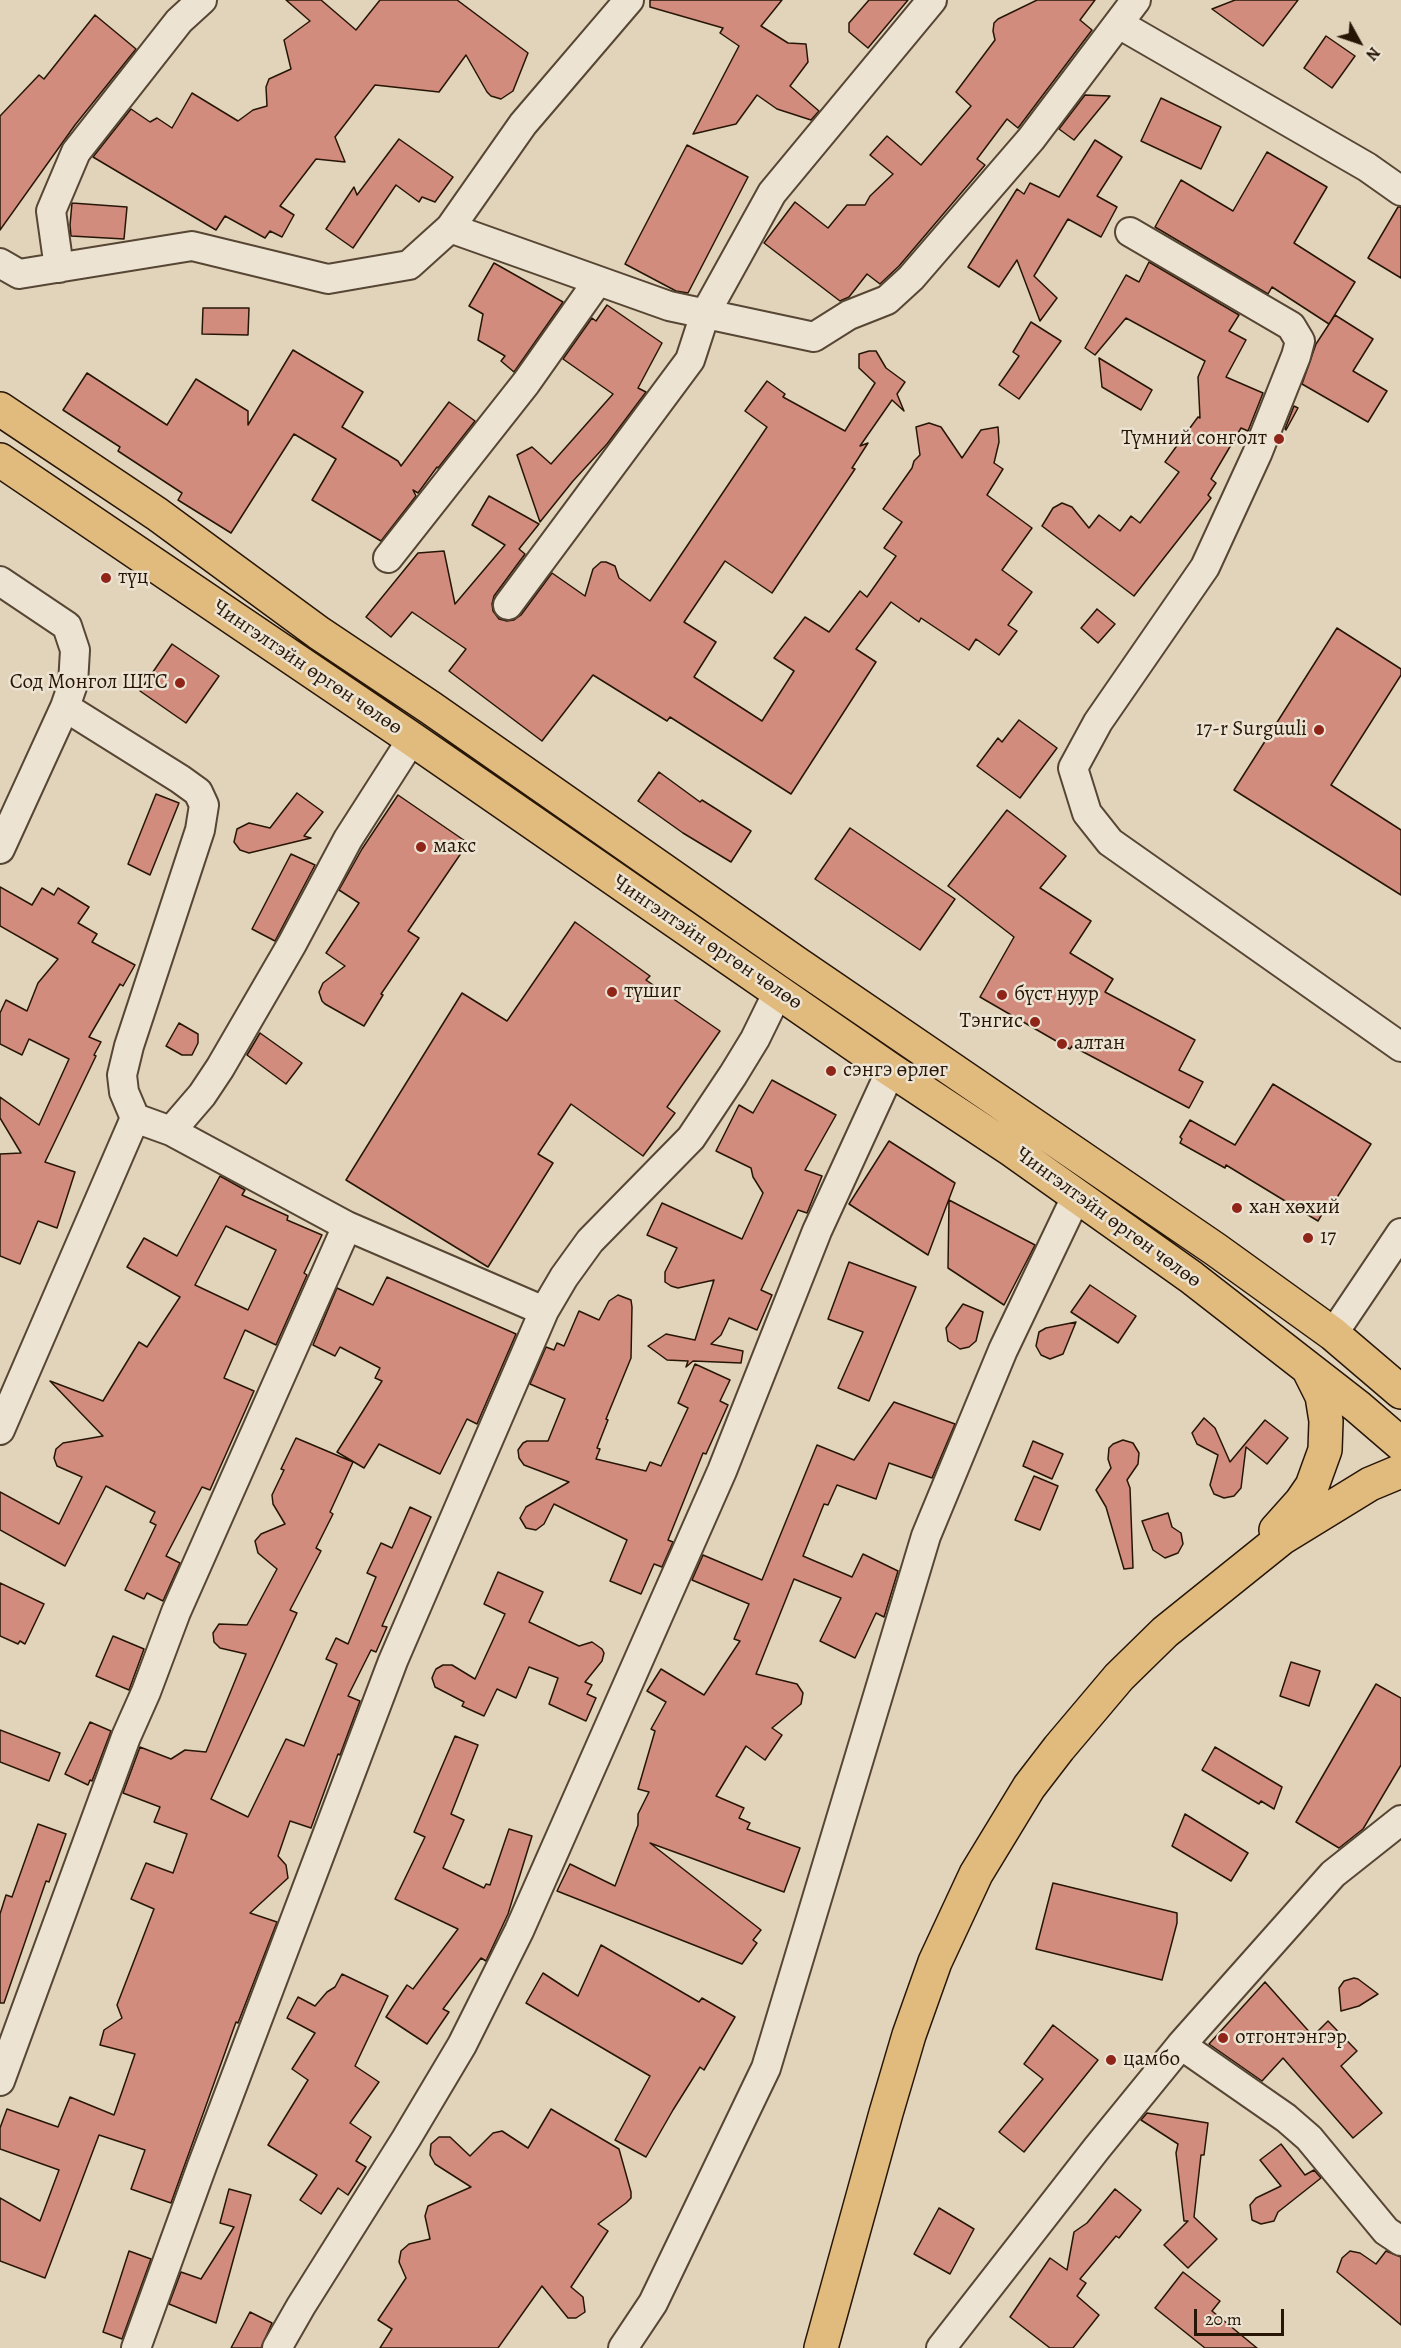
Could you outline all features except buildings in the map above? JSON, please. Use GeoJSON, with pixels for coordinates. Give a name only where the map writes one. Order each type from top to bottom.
{"type":"FeatureCollection","features":[{"type":"Feature","properties":{"kind":"main road","name":"Чингэлтэйн өргөн чөлөө"},"geometry":{"type":"LineString","coordinates":[[0,409],[157,514],[319,633],[431,708],[820,980],[1149,1203],[1334,1334],[1401,1392]]}},
{"type":"Feature","properties":{"kind":"main road","name":"Чингэлтэйн өргөн чөлөө"},"geometry":{"type":"LineString","coordinates":[[0,460],[1077,1195],[1191,1277],[1401,1444]]}},
{"type":"Feature","properties":{"kind":"main road"},"geometry":{"type":"LineString","coordinates":[[1245,1568],[1301,1502],[1319,1472],[1325,1450],[1326,1421],[1322,1396],[1308,1368]]}},
{"type":"Feature","properties":{"kind":"main road"},"geometry":{"type":"LineString","coordinates":[[821,2348],[909,2035],[936,1962],[976,1874],[1029,1787],[1119,1677],[1166,1632],[1282,1538],[1370,1484],[1401,1471]]}},
{"type":"Feature","properties":{"kind":"street"},"geometry":{"type":"LineString","coordinates":[[59,268],[51,212],[76,152],[179,21],[202,0]]}},
{"type":"Feature","properties":{"kind":"street"},"geometry":{"type":"LineString","coordinates":[[0,263],[19,274],[192,246],[328,279],[409,265],[450,228],[523,124],[629,0]]}},
{"type":"Feature","properties":{"kind":"street"},"geometry":{"type":"LineString","coordinates":[[508,605],[690,360],[705,314],[772,193],[932,0]]}},
{"type":"Feature","properties":{"kind":"street"},"geometry":{"type":"LineString","coordinates":[[450,228],[669,306],[814,337],[849,315],[887,300],[911,278],[1031,140],[1136,0]]}},
{"type":"Feature","properties":{"kind":"street"},"geometry":{"type":"LineString","coordinates":[[1119,24],[1367,167],[1401,191]]}},
{"type":"Feature","properties":{"kind":"street"},"geometry":{"type":"LineString","coordinates":[[1130,232],[1290,326],[1300,341],[1257,454],[1205,567],[1098,722],[1073,768],[1087,813],[1110,842],[1401,1047]]}},
{"type":"Feature","properties":{"kind":"street"},"geometry":{"type":"LineString","coordinates":[[388,558],[526,383],[598,281]]}},
{"type":"Feature","properties":{"kind":"street"},"geometry":{"type":"LineString","coordinates":[[0,581],[67,626],[75,650],[73,684],[65,707],[0,849]]}},
{"type":"Feature","properties":{"kind":"street"},"geometry":{"type":"LineString","coordinates":[[0,1430],[135,1118],[124,1092],[122,1075],[129,1046],[200,830],[204,805],[198,792],[180,779],[65,707]]}},
{"type":"Feature","properties":{"kind":"street"},"geometry":{"type":"LineString","coordinates":[[171,1131],[202,1095],[220,1068],[292,944],[348,839],[412,739]]}},
{"type":"Feature","properties":{"kind":"street"},"geometry":{"type":"LineString","coordinates":[[136,2348],[202,2166],[393,1661],[544,1311],[564,1277],[590,1241],[691,1138],[744,1057],[778,992]]}},
{"type":"Feature","properties":{"kind":"street"},"geometry":{"type":"LineString","coordinates":[[277,2348],[462,2045],[519,1931],[722,1471],[818,1231],[891,1070]]}},
{"type":"Feature","properties":{"kind":"street"},"geometry":{"type":"LineString","coordinates":[[135,1118],[171,1131],[347,1226],[544,1311]]}},
{"type":"Feature","properties":{"kind":"street"},"geometry":{"type":"LineString","coordinates":[[623,2348],[653,2303],[766,2068],[926,1536],[1003,1350],[1077,1195]]}},
{"type":"Feature","properties":{"kind":"street"},"geometry":{"type":"LineString","coordinates":[[0,2081],[126,1737],[146,1692],[176,1612],[347,1226]]}},
{"type":"Feature","properties":{"kind":"street"},"geometry":{"type":"LineString","coordinates":[[1334,1334],[1401,1233]]}},
{"type":"Feature","properties":{"kind":"street"},"geometry":{"type":"LineString","coordinates":[[941,2348],[1097,2148],[1181,2045],[1333,1874],[1401,1820]]}},
{"type":"Feature","properties":{"kind":"street"},"geometry":{"type":"LineString","coordinates":[[1181,2045],[1286,2118],[1309,2139],[1386,2231],[1401,2241]]}},
{"type":"Feature","properties":{"kind":"place","name":"Түмний сонголт"},"geometry":{"type":"Point","coordinates":[1279,439]}},
{"type":"Feature","properties":{"kind":"place","name":"түц"},"geometry":{"type":"Point","coordinates":[106,578]}},
{"type":"Feature","properties":{"kind":"place","name":"Сод Монгол ШТС"},"geometry":{"type":"Point","coordinates":[180,683]}},
{"type":"Feature","properties":{"kind":"place","name":"17-r Surguuli"},"geometry":{"type":"Point","coordinates":[1319,730]}},
{"type":"Feature","properties":{"kind":"place","name":"макс"},"geometry":{"type":"Point","coordinates":[421,847]}},
{"type":"Feature","properties":{"kind":"place","name":"түшиг"},"geometry":{"type":"Point","coordinates":[612,992]}},
{"type":"Feature","properties":{"kind":"place","name":"бүст нуур"},"geometry":{"type":"Point","coordinates":[1002,995]}},
{"type":"Feature","properties":{"kind":"place","name":"Тэнгис"},"geometry":{"type":"Point","coordinates":[1035,1022]}},
{"type":"Feature","properties":{"kind":"place","name":"алтан"},"geometry":{"type":"Point","coordinates":[1062,1044]}},
{"type":"Feature","properties":{"kind":"place","name":"сэнгэ өрлөг"},"geometry":{"type":"Point","coordinates":[831,1071]}},
{"type":"Feature","properties":{"kind":"place","name":"хан хөхий"},"geometry":{"type":"Point","coordinates":[1237,1208]}},
{"type":"Feature","properties":{"kind":"place","name":"17"},"geometry":{"type":"Point","coordinates":[1308,1238]}},
{"type":"Feature","properties":{"kind":"place","name":"отгонтэнгэр"},"geometry":{"type":"Point","coordinates":[1223,2038]}},
{"type":"Feature","properties":{"kind":"place","name":"цамбо"},"geometry":{"type":"Point","coordinates":[1111,2060]}}]}
